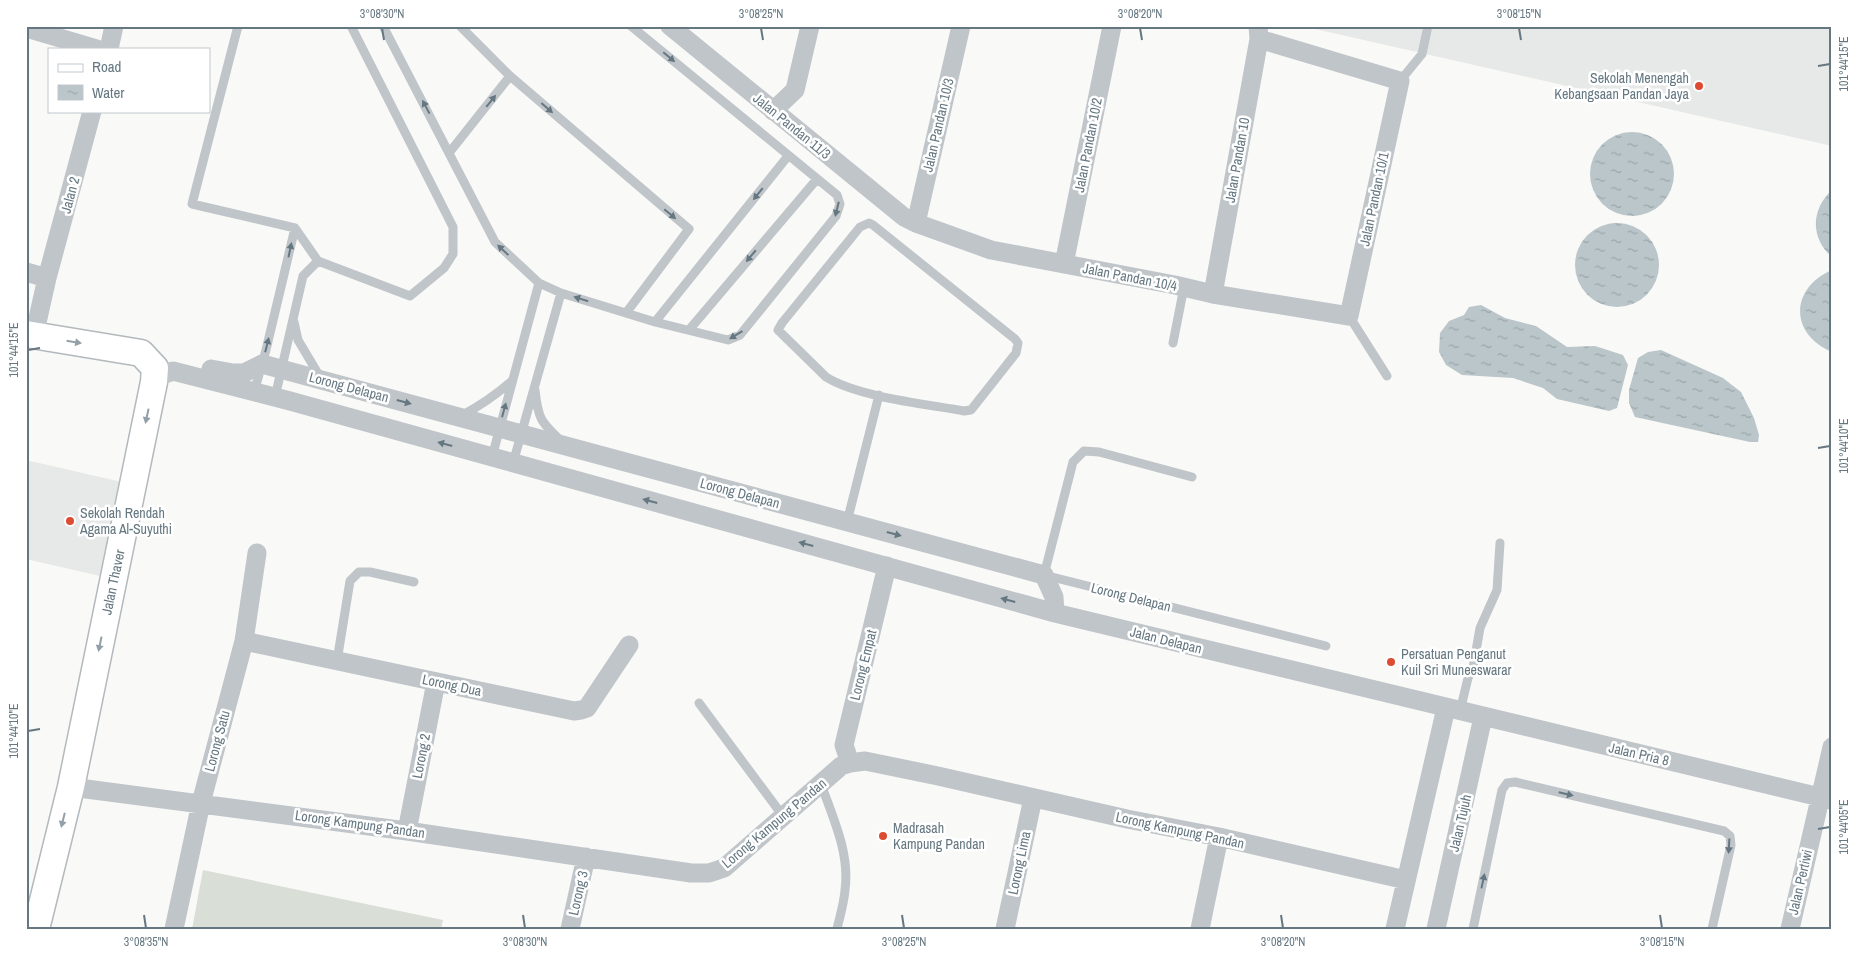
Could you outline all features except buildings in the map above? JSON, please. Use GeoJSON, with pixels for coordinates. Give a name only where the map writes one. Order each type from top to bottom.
{"type":"FeatureCollection","features":[{"type":"Feature","properties":{"kind":"street"},"geometry":{"type":"LineString","coordinates":[[108,48],[114,26]]}},
{"type":"Feature","properties":{"kind":"street","name":"Jalan Pandan 11/3"},"geometry":{"type":"LineString","coordinates":[[670,26],[904,217],[916,223]]}},
{"type":"Feature","properties":{"kind":"street"},"geometry":{"type":"LineString","coordinates":[[774,111],[795,90],[810,26]]}},
{"type":"Feature","properties":{"kind":"street","name":"Jalan Pandan 10/3"},"geometry":{"type":"LineString","coordinates":[[916,223],[961,26]]}},
{"type":"Feature","properties":{"kind":"street","name":"Jalan Pandan 10/2"},"geometry":{"type":"LineString","coordinates":[[1064,264],[1112,26]]}},
{"type":"Feature","properties":{"kind":"street"},"geometry":{"type":"LineString","coordinates":[[26,28],[94,48]]}},
{"type":"Feature","properties":{"kind":"street"},"geometry":{"type":"LineString","coordinates":[[1259,33],[1400,81]]}},
{"type":"Feature","properties":{"kind":"street","name":"Jalan Pandan 10"},"geometry":{"type":"LineString","coordinates":[[1213,294],[1259,33]]}},
{"type":"Feature","properties":{"kind":"street","name":"Jalan Pandan 10/1"},"geometry":{"type":"LineString","coordinates":[[1349,316],[1400,81]]}},
{"type":"Feature","properties":{"kind":"street","name":"Jalan 2"},"geometry":{"type":"LineString","coordinates":[[30,335],[92,112]]}},
{"type":"Feature","properties":{"kind":"street","name":"Jalan Pandan 10/4"},"geometry":{"type":"LineString","coordinates":[[916,223],[991,250],[1213,294],[1349,316]]}},
{"type":"Feature","properties":{"kind":"street"},"geometry":{"type":"LineString","coordinates":[[26,272],[47,278]]}},
{"type":"Feature","properties":{"kind":"street"},"geometry":{"type":"LineString","coordinates":[[30,335],[141,353],[154,375]]}},
{"type":"Feature","properties":{"kind":"street"},"geometry":{"type":"LineString","coordinates":[[154,375],[175,361],[224,372],[244,373],[262,364]]}},
{"type":"Feature","properties":{"kind":"street","name":"Lorong Delapan"},"geometry":{"type":"LineString","coordinates":[[262,364],[1044,575]]}},
{"type":"Feature","properties":{"kind":"street"},"geometry":{"type":"LineString","coordinates":[[154,375],[162,375],[173,371],[275,397],[887,566]]}},
{"type":"Feature","properties":{"kind":"street","name":"Jalan Thaver"},"geometry":{"type":"LineString","coordinates":[[36,929],[71,787],[154,375]]}},
{"type":"Feature","properties":{"kind":"street"},"geometry":{"type":"LineString","coordinates":[[840,553],[847,522]]}},
{"type":"Feature","properties":{"kind":"street","name":"Lorong Satu"},"geometry":{"type":"LineString","coordinates":[[174,929],[201,803],[244,641],[257,553]]}},
{"type":"Feature","properties":{"kind":"street","name":"Jalan Delapan"},"geometry":{"type":"LineString","coordinates":[[887,566],[1055,613],[1453,710]]}},
{"type":"Feature","properties":{"kind":"street","name":"Lorong Empat"},"geometry":{"type":"LineString","coordinates":[[850,762],[844,745],[887,566]]}},
{"type":"Feature","properties":{"kind":"street"},"geometry":{"type":"LineString","coordinates":[[1044,575],[1054,597],[1055,613]]}},
{"type":"Feature","properties":{"kind":"street","name":"Lorong Dua"},"geometry":{"type":"LineString","coordinates":[[244,641],[574,711],[587,708],[629,645]]}},
{"type":"Feature","properties":{"kind":"street","name":"Lorong 2"},"geometry":{"type":"LineString","coordinates":[[407,831],[436,682]]}},
{"type":"Feature","properties":{"kind":"street"},"geometry":{"type":"LineString","coordinates":[[1395,929],[1406,880],[1453,710]]}},
{"type":"Feature","properties":{"kind":"street","name":"Jalan Pria 8"},"geometry":{"type":"LineString","coordinates":[[1453,710],[1826,798]]}},
{"type":"Feature","properties":{"kind":"street","name":"Jalan Tujuh"},"geometry":{"type":"LineString","coordinates":[[1436,929],[1483,717]]}},
{"type":"Feature","properties":{"kind":"street","name":"Jalan Pertiwi"},"geometry":{"type":"LineString","coordinates":[[1790,929],[1826,798],[1832,747]]}},
{"type":"Feature","properties":{"kind":"street","name":"Lorong Kampung Pandan"},"geometry":{"type":"LineString","coordinates":[[71,787],[407,831],[691,873],[709,873],[724,868],[840,766],[850,762],[865,761],[1127,819],[1219,837],[1406,880]]}},
{"type":"Feature","properties":{"kind":"street","name":"Lorong Lima"},"geometry":{"type":"LineString","coordinates":[[1005,929],[1033,798]]}},
{"type":"Feature","properties":{"kind":"street"},"geometry":{"type":"LineString","coordinates":[[1200,929],[1219,837]]}},
{"type":"Feature","properties":{"kind":"street","name":"Lorong 3"},"geometry":{"type":"LineString","coordinates":[[570,929],[586,857]]}},
{"type":"Feature","properties":{"kind":"lane"},"geometry":{"type":"LineString","coordinates":[[238,26],[192,204],[295,228],[318,261],[410,296],[444,268],[453,254],[453,228],[351,26]]}},
{"type":"Feature","properties":{"kind":"lane"},"geometry":{"type":"LineString","coordinates":[[383,26],[495,242],[539,283],[561,293],[655,322],[728,340],[740,335],[836,216],[840,204],[837,196],[631,26]]}},
{"type":"Feature","properties":{"kind":"lane"},"geometry":{"type":"LineString","coordinates":[[460,26],[510,76],[689,229],[626,313]]}},
{"type":"Feature","properties":{"kind":"lane","name":"Jalan Pandan 10/1"},"geometry":{"type":"LineString","coordinates":[[1400,81],[1422,54],[1428,26]]}},
{"type":"Feature","properties":{"kind":"lane"},"geometry":{"type":"LineString","coordinates":[[449,153],[510,76]]}},
{"type":"Feature","properties":{"kind":"lane"},"geometry":{"type":"LineString","coordinates":[[655,322],[788,156]]}},
{"type":"Feature","properties":{"kind":"lane"},"geometry":{"type":"LineString","coordinates":[[689,330],[817,179]]}},
{"type":"Feature","properties":{"kind":"lane"},"geometry":{"type":"LineString","coordinates":[[869,223],[1015,339],[1018,348],[973,408],[967,411],[879,395],[844,386],[826,377],[778,330],[860,227],[869,223]]}},
{"type":"Feature","properties":{"kind":"lane"},"geometry":{"type":"LineString","coordinates":[[254,392],[295,228]]}},
{"type":"Feature","properties":{"kind":"lane"},"geometry":{"type":"LineString","coordinates":[[275,397],[303,276],[318,261]]}},
{"type":"Feature","properties":{"kind":"lane"},"geometry":{"type":"LineString","coordinates":[[285,272],[303,276]]}},
{"type":"Feature","properties":{"kind":"lane"},"geometry":{"type":"LineString","coordinates":[[492,457],[539,283]]}},
{"type":"Feature","properties":{"kind":"lane"},"geometry":{"type":"LineString","coordinates":[[1173,342],[1184,287]]}},
{"type":"Feature","properties":{"kind":"lane"},"geometry":{"type":"LineString","coordinates":[[513,463],[561,293]]}},
{"type":"Feature","properties":{"kind":"lane"},"geometry":{"type":"LineString","coordinates":[[1349,316],[1387,376]]}},
{"type":"Feature","properties":{"kind":"lane"},"geometry":{"type":"LineString","coordinates":[[293,319],[298,340],[323,380]]}},
{"type":"Feature","properties":{"kind":"lane"},"geometry":{"type":"LineString","coordinates":[[458,417],[496,395],[512,380]]}},
{"type":"Feature","properties":{"kind":"lane"},"geometry":{"type":"LineString","coordinates":[[535,385],[536,404],[542,422],[565,446]]}},
{"type":"Feature","properties":{"kind":"lane"},"geometry":{"type":"LineString","coordinates":[[847,522],[879,395]]}},
{"type":"Feature","properties":{"kind":"lane"},"geometry":{"type":"LineString","coordinates":[[1044,575],[1073,462],[1084,451],[1099,452],[1192,477]]}},
{"type":"Feature","properties":{"kind":"lane"},"geometry":{"type":"LineString","coordinates":[[1453,710],[1473,668],[1480,628],[1496,590],[1500,543]]}},
{"type":"Feature","properties":{"kind":"lane"},"geometry":{"type":"LineString","coordinates":[[337,661],[350,582],[359,572],[370,572],[414,582]]}},
{"type":"Feature","properties":{"kind":"lane","name":"Lorong Delapan"},"geometry":{"type":"LineString","coordinates":[[1044,575],[1326,646]]}},
{"type":"Feature","properties":{"kind":"lane"},"geometry":{"type":"LineString","coordinates":[[699,703],[783,816]]}},
{"type":"Feature","properties":{"kind":"lane"},"geometry":{"type":"LineString","coordinates":[[1473,929],[1502,790],[1507,783],[1516,782],[1724,831],[1730,836],[1731,845],[1712,929]]}},
{"type":"Feature","properties":{"kind":"lane"},"geometry":{"type":"LineString","coordinates":[[821,783],[844,853],[845,891],[837,929]]}},
{"type":"Feature","properties":{"kind":"shaded area","name":"Sekolah Menengah Kebangsaan Pandan Jaya"},"geometry":{"type":"Polygon","coordinates":[[[1302,26],[1832,26],[1832,146],[1302,26]]]}},
{"type":"Feature","properties":{"kind":"shaded area","name":"Sekolah Rendah Agama Al-Suyuthi"},"geometry":{"type":"Polygon","coordinates":[[[26,460],[122,482],[100,576],[26,559],[26,460]]]}},
{"type":"Feature","properties":{"kind":"shaded area"},"geometry":{"type":"Polygon","coordinates":[[[203,870],[443,920],[441,929],[192,929],[203,870]]]}},
{"type":"Feature","properties":{"kind":"water"},"geometry":{"type":"Polygon","coordinates":[[[1624,132],[1640,132],[1656,139],[1667,150],[1674,166],[1671,190],[1662,204],[1656,209],[1640,216],[1624,216],[1608,209],[1597,198],[1590,182],[1590,166],[1597,150],[1608,139],[1624,132]]]}},
{"type":"Feature","properties":{"kind":"water"},"geometry":{"type":"Polygon","coordinates":[[[1832,190],[1832,257],[1820,241],[1816,224],[1820,206],[1832,190]]]}},
{"type":"Feature","properties":{"kind":"water"},"geometry":{"type":"Polygon","coordinates":[[[1609,223],[1625,223],[1641,230],[1652,241],[1659,257],[1656,281],[1647,295],[1641,300],[1625,307],[1609,307],[1593,300],[1582,289],[1575,273],[1575,257],[1582,241],[1593,230],[1609,223]]]}},
{"type":"Feature","properties":{"kind":"water"},"geometry":{"type":"Polygon","coordinates":[[[1832,270],[1832,352],[1818,344],[1808,334],[1802,323],[1800,311],[1802,299],[1808,288],[1818,278],[1832,270]]]}},
{"type":"Feature","properties":{"kind":"water"},"geometry":{"type":"Polygon","coordinates":[[[1481,305],[1505,318],[1536,326],[1567,347],[1595,346],[1623,355],[1628,365],[1617,408],[1609,411],[1557,399],[1543,388],[1513,378],[1462,375],[1446,365],[1439,352],[1440,333],[1449,321],[1464,315],[1469,307],[1481,305]]]}},
{"type":"Feature","properties":{"kind":"water"},"geometry":{"type":"Polygon","coordinates":[[[1661,350],[1723,378],[1741,392],[1754,418],[1759,435],[1758,442],[1750,442],[1635,417],[1629,403],[1629,390],[1638,358],[1648,352],[1661,350]]]}},
{"type":"Feature","properties":{"kind":"place","name":"Sekolah Menengah Kebangsaan Pandan Jaya"},"geometry":{"type":"Point","coordinates":[1699,86]}},
{"type":"Feature","properties":{"kind":"place","name":"Sekolah Rendah Agama Al-Suyuthi"},"geometry":{"type":"Point","coordinates":[70,521]}},
{"type":"Feature","properties":{"kind":"place","name":"Persatuan Penganut Kuil Sri Muneeswarar"},"geometry":{"type":"Point","coordinates":[1391,662]}},
{"type":"Feature","properties":{"kind":"place","name":"Madrasah Kampung Pandan"},"geometry":{"type":"Point","coordinates":[883,836]}}]}
